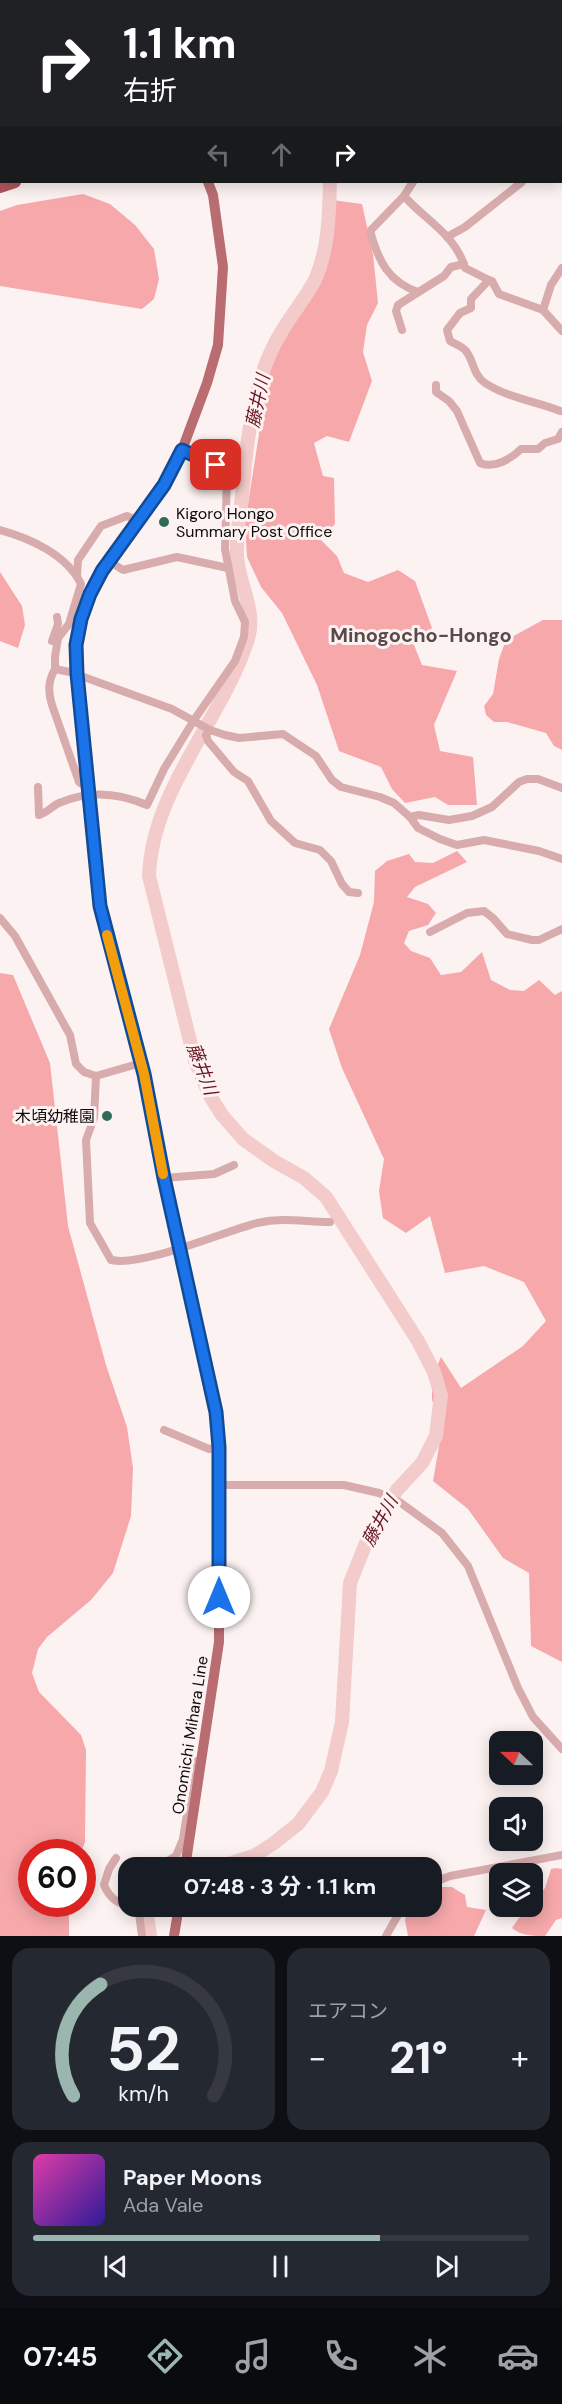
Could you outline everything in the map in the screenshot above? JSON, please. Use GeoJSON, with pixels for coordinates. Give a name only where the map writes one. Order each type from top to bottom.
{"type":"FeatureCollection","features":[{"type":"Feature","properties":{"kind":"main road","name":"Onomichi Mihara Line"},"geometry":{"type":"LineString","coordinates":[[187,1857],[219,1642],[219,1447],[216,1412],[141,1064],[100,906],[87,791],[76,645],[81,619],[90,594],[109,561],[164,485],[182,450],[207,383],[218,345],[223,267],[213,195],[208,183]]}},
{"type":"Feature","properties":{"kind":"main road"},"geometry":{"type":"LineString","coordinates":[[174,1936],[177,1917]]}},
{"type":"Feature","properties":{"kind":"street"},"geometry":{"type":"LineString","coordinates":[[412,183],[371,234],[378,256],[388,272],[403,287],[418,292]]}},
{"type":"Feature","properties":{"kind":"street"},"geometry":{"type":"LineString","coordinates":[[447,237],[465,227],[521,183]]}},
{"type":"Feature","properties":{"kind":"street"},"geometry":{"type":"LineString","coordinates":[[404,196],[417,212],[447,237],[465,268],[492,282],[499,294],[543,310],[562,332]]}},
{"type":"Feature","properties":{"kind":"street"},"geometry":{"type":"LineString","coordinates":[[402,330],[396,311],[398,305],[444,276],[451,267],[464,264]]}},
{"type":"Feature","properties":{"kind":"street"},"geometry":{"type":"LineString","coordinates":[[543,310],[551,285],[562,268]]}},
{"type":"Feature","properties":{"kind":"street"},"geometry":{"type":"LineString","coordinates":[[489,280],[471,299],[471,308],[460,314],[451,324],[447,330],[447,338],[464,349],[475,372],[483,382],[512,396],[561,410]]}},
{"type":"Feature","properties":{"kind":"street"},"geometry":{"type":"LineString","coordinates":[[436,385],[436,392],[439,396],[449,401],[457,411],[480,463],[485,465],[511,458],[521,449],[538,449],[545,443],[558,439],[562,432]]}},
{"type":"Feature","properties":{"kind":"street"},"geometry":{"type":"LineString","coordinates":[[38,787],[39,815],[87,791],[127,796],[147,805],[164,769],[194,720],[235,662],[244,637],[245,622],[235,601],[225,549],[227,475],[216,465],[182,450]]}},
{"type":"Feature","properties":{"kind":"street"},"geometry":{"type":"LineString","coordinates":[[77,576],[78,560],[101,526],[127,516],[138,521]]}},
{"type":"Feature","properties":{"kind":"street"},"geometry":{"type":"LineString","coordinates":[[0,530],[22,536],[50,552],[77,576],[81,584],[69,624],[58,638],[55,669],[51,677],[50,699],[79,782],[87,791]]}},
{"type":"Feature","properties":{"kind":"street"},"geometry":{"type":"LineString","coordinates":[[109,561],[123,570],[177,557],[228,568]]}},
{"type":"Feature","properties":{"kind":"street"},"geometry":{"type":"LineString","coordinates":[[57,617],[58,624],[51,646],[50,663],[55,669],[77,674],[172,709],[210,730],[239,738],[283,734],[316,756],[332,780],[341,787],[394,803],[410,817],[418,828],[457,845],[484,840],[561,857]]}},
{"type":"Feature","properties":{"kind":"street"},"geometry":{"type":"LineString","coordinates":[[210,730],[206,735],[208,741],[234,772],[248,781],[271,821],[295,843],[320,850],[331,861],[342,884],[349,892],[358,893]]}},
{"type":"Feature","properties":{"kind":"street"},"geometry":{"type":"LineString","coordinates":[[410,817],[419,815],[449,820],[472,816],[492,807],[519,782],[527,779],[538,779],[562,788]]}},
{"type":"Feature","properties":{"kind":"street"},"geometry":{"type":"LineString","coordinates":[[430,932],[467,913],[484,911],[494,918],[507,934],[532,940],[539,940],[562,929]]}},
{"type":"Feature","properties":{"kind":"street"},"geometry":{"type":"LineString","coordinates":[[0,918],[15,936],[70,1035],[76,1064],[84,1072],[96,1076],[141,1064]]}},
{"type":"Feature","properties":{"kind":"street"},"geometry":{"type":"LineString","coordinates":[[96,1076],[94,1118],[86,1140],[90,1223],[111,1260],[122,1262],[180,1248],[259,1223],[286,1218],[310,1222],[330,1222]]}},
{"type":"Feature","properties":{"kind":"street"},"geometry":{"type":"LineString","coordinates":[[164,1178],[214,1174],[234,1165]]}},
{"type":"Feature","properties":{"kind":"street"},"geometry":{"type":"LineString","coordinates":[[164,1430],[209,1449],[219,1447]]}},
{"type":"Feature","properties":{"kind":"street"},"geometry":{"type":"LineString","coordinates":[[219,1485],[344,1485],[379,1494],[412,1510],[442,1533],[468,1566],[518,1688],[533,1717],[562,1749]]}},
{"type":"Feature","properties":{"kind":"street"},"geometry":{"type":"LineString","coordinates":[[174,1857],[183,1839],[195,1762],[202,1759]]}},
{"type":"Feature","properties":{"kind":"street"},"geometry":{"type":"LineString","coordinates":[[442,1879],[562,1855]]}},
{"type":"Feature","properties":{"kind":"street"},"geometry":{"type":"LineString","coordinates":[[116,1858],[104,1885],[108,1894],[118,1902]]}},
{"type":"Feature","properties":{"kind":"street"},"geometry":{"type":"LineString","coordinates":[[139,1917],[142,1936]]}},
{"type":"Feature","properties":{"kind":"street"},"geometry":{"type":"LineString","coordinates":[[386,1936],[397,1917]]}},
{"type":"Feature","properties":{"kind":"shaded area"},"geometry":{"type":"Polygon","coordinates":[[[83,194],[110,204],[135,225],[154,249],[159,279],[154,299],[142,309],[0,286],[0,211],[17,205],[83,194]]]}},
{"type":"Feature","properties":{"kind":"shaded area"},"geometry":{"type":"Polygon","coordinates":[[[332,200],[362,204],[373,254],[378,303],[367,325],[363,352],[372,381],[349,442],[327,436],[314,443],[323,476],[334,478],[335,524],[320,539],[337,556],[344,573],[368,582],[398,570],[415,581],[432,628],[414,645],[422,665],[457,671],[434,725],[440,751],[473,757],[477,805],[448,805],[435,797],[405,803],[392,789],[381,767],[339,751],[317,685],[282,613],[261,587],[247,557],[245,523],[259,434],[251,386],[268,342],[331,244],[332,200]]]}},
{"type":"Feature","properties":{"kind":"shaded area"},"geometry":{"type":"Polygon","coordinates":[[[0,572],[22,606],[25,625],[18,648],[0,641],[0,572]]]}},
{"type":"Feature","properties":{"kind":"shaded area"},"geometry":{"type":"Polygon","coordinates":[[[543,620],[562,620],[562,750],[554,746],[546,733],[507,722],[494,722],[486,715],[484,706],[493,694],[499,659],[506,640],[543,620]]]}},
{"type":"Feature","properties":{"kind":"shaded area"},"geometry":{"type":"Polygon","coordinates":[[[457,851],[467,862],[415,887],[407,897],[428,904],[436,913],[428,925],[409,931],[404,943],[411,951],[430,958],[441,975],[461,972],[482,952],[491,980],[510,990],[524,991],[539,980],[555,995],[562,991],[562,1662],[531,1646],[529,1573],[503,1558],[468,1509],[433,1481],[442,1429],[432,1400],[432,1378],[441,1357],[461,1388],[523,1346],[546,1321],[524,1282],[484,1266],[445,1273],[430,1216],[406,1233],[383,1218],[379,1191],[384,1159],[342,1068],[329,1029],[360,955],[374,902],[375,871],[387,861],[409,854],[415,862],[433,863],[457,851]]]}},
{"type":"Feature","properties":{"kind":"shaded area"},"geometry":{"type":"Polygon","coordinates":[[[0,973],[13,975],[50,1063],[68,1226],[106,1365],[127,1427],[133,1468],[131,1516],[113,1573],[91,1600],[47,1637],[38,1649],[32,1673],[39,1692],[81,1735],[86,1750],[85,1839],[18,1839],[18,1917],[69,1917],[69,1936],[0,1936],[0,973]]]}},
{"type":"Feature","properties":{"kind":"shaded area"},"geometry":{"type":"Polygon","coordinates":[[[551,1869],[562,1869],[562,1918],[556,1920],[545,1936],[528,1935],[516,1931],[512,1928],[521,1917],[543,1917],[543,1890],[551,1869]]]}},
{"type":"Feature","properties":{"kind":"shaded area"},"geometry":{"type":"Polygon","coordinates":[[[442,1887],[452,1887],[465,1895],[467,1907],[486,1910],[474,1936],[408,1936],[405,1917],[442,1917],[442,1887]]]}},
{"type":"Feature","properties":{"kind":"waterway","name":"藤井川"},"geometry":{"type":"LineString","coordinates":[[251,1857],[274,1843],[298,1824],[322,1792],[331,1771],[342,1722],[350,1583],[368,1538],[397,1490],[422,1463],[436,1436],[441,1395],[434,1372],[418,1341],[326,1197],[304,1178],[274,1161],[243,1139],[222,1115],[210,1096],[195,1061],[149,876],[153,844],[162,814],[175,784],[222,698],[248,639],[249,607],[238,565],[237,548],[251,421],[260,379],[270,353],[320,268],[327,231],[330,183]]}},
{"type":"Feature","properties":{"kind":"waterway","name":"藤井川"},"geometry":{"type":"LineString","coordinates":[[147,1917],[150,1936]]}},
{"type":"Feature","properties":{"kind":"slow traffic"},"geometry":{"type":"LineString","coordinates":[[107,935],[144,1074],[163,1174]]}},
{"type":"Feature","properties":{"kind":"place","name":"Kigoro Hongo Summary Post Office"},"geometry":{"type":"Point","coordinates":[164,522]}},
{"type":"Feature","properties":{"kind":"place","name":"木頃幼稚園"},"geometry":{"type":"Point","coordinates":[107,1116]}},
{"type":"Feature","properties":{"kind":"district","name":"Minogocho-Hongo"},"geometry":{"type":"Point","coordinates":[421,635]}},
{"type":"Feature","properties":{"kind":"route"},"geometry":{"type":"LineString","coordinates":[[216,465],[182,450],[164,485],[102,571],[81,619],[76,645],[87,787],[100,906],[144,1074],[164,1178],[216,1412],[219,1447],[219,1597]]}}]}
